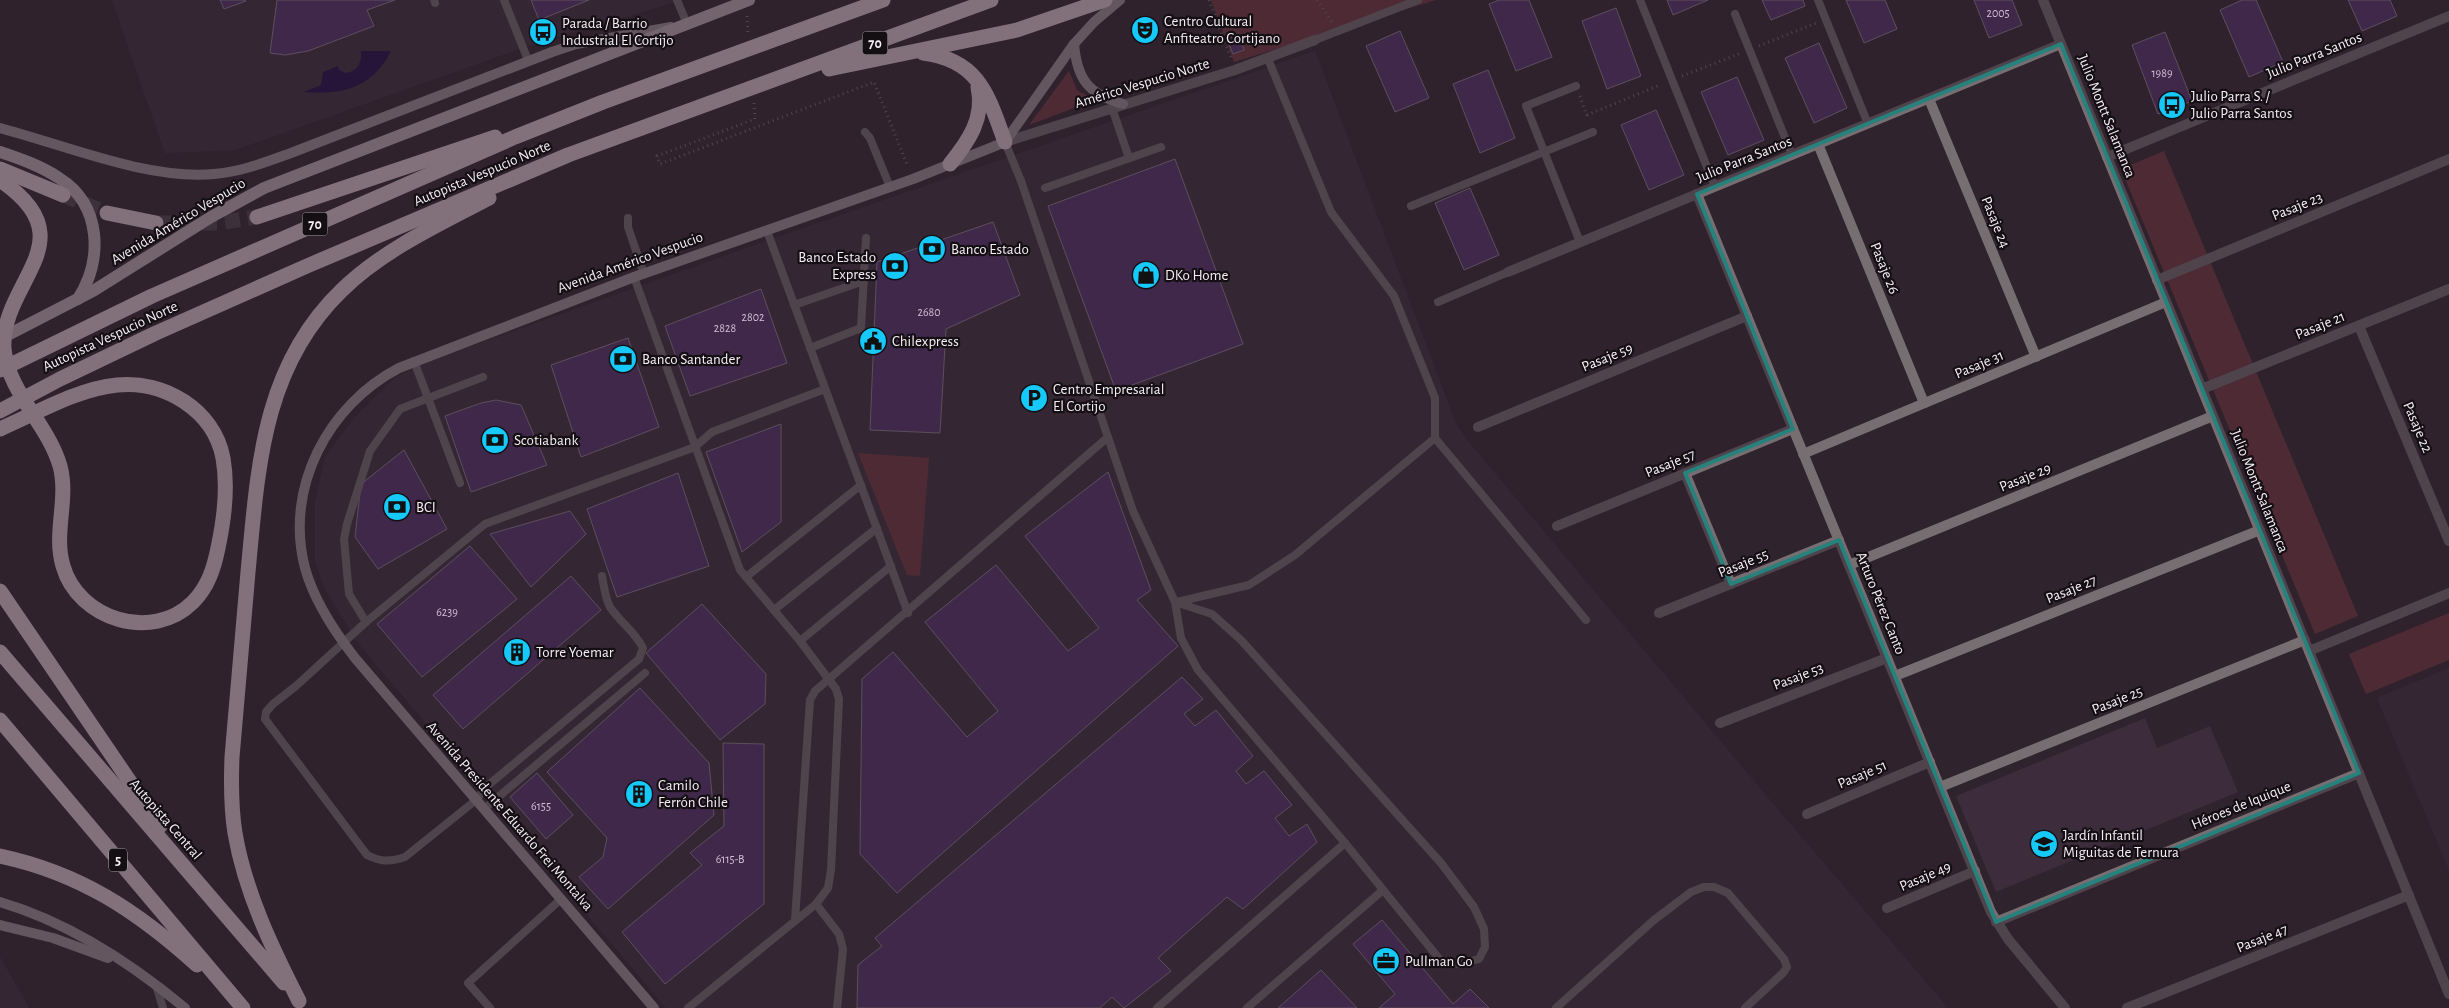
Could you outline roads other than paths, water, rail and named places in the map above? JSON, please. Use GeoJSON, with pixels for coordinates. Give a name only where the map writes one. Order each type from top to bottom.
{"type":"FeatureCollection","features":[{"type":"Feature","properties":{"kind":"highway","name":"Autopista Vespucio Norte"},"geometry":{"type":"LineString","coordinates":[[0,370],[69,335],[357,205],[564,117],[883,0]]}},
{"type":"Feature","properties":{"kind":"highway","name":"Autopista Vespucio Norte"},"geometry":{"type":"LineString","coordinates":[[0,411],[85,367],[307,266],[568,155],[991,0]]}},
{"type":"Feature","properties":{"kind":"highway"},"geometry":{"type":"LineString","coordinates":[[760,85],[843,65],[1017,30],[1105,0]]}},
{"type":"Feature","properties":{"kind":"highway"},"geometry":{"type":"LineString","coordinates":[[914,52],[956,61],[965,67],[977,81],[993,110],[1005,142]]}},
{"type":"Feature","properties":{"kind":"highway"},"geometry":{"type":"LineString","coordinates":[[950,164],[965,146],[977,119],[980,99],[977,81]]}},
{"type":"Feature","properties":{"kind":"highway"},"geometry":{"type":"LineString","coordinates":[[257,217],[472,144],[564,117]]}},
{"type":"Feature","properties":{"kind":"highway"},"geometry":{"type":"LineString","coordinates":[[302,1004],[266,930],[246,875],[235,832],[231,795],[232,757],[254,508],[261,458],[274,399],[285,368],[307,330],[330,301],[354,279],[410,241],[568,155]]}},
{"type":"Feature","properties":{"kind":"highway"},"geometry":{"type":"LineString","coordinates":[[0,169],[63,195]]}},
{"type":"Feature","properties":{"kind":"highway"},"geometry":{"type":"LineString","coordinates":[[0,180],[18,194],[25,203],[32,213],[40,232],[38,251],[5,326],[4,348],[6,360],[18,390],[49,442],[60,466],[64,494],[60,552],[62,565],[74,589],[86,604],[111,618],[143,622],[168,617],[186,608],[194,601],[208,582],[215,560],[221,528],[224,467],[218,441],[193,408],[177,396],[158,388],[128,384],[108,386],[79,395],[0,429]]}},
{"type":"Feature","properties":{"kind":"highway"},"geometry":{"type":"LineString","coordinates":[[107,213],[156,223]]}},
{"type":"Feature","properties":{"kind":"highway"},"geometry":{"type":"LineString","coordinates":[[0,592],[139,794],[189,872]]}},
{"type":"Feature","properties":{"kind":"highway","name":"Autopista Central"},"geometry":{"type":"LineString","coordinates":[[0,652],[302,1004]]}},
{"type":"Feature","properties":{"kind":"highway","name":"5"},"geometry":{"type":"LineString","coordinates":[[0,720],[240,1004]]}},
{"type":"Feature","properties":{"kind":"highway"},"geometry":{"type":"LineString","coordinates":[[0,856],[44,867],[70,876],[111,899],[163,936],[240,1004]]}},
{"type":"Feature","properties":{"kind":"main road","name":"Avenida Américo Vespucio"},"geometry":{"type":"LineString","coordinates":[[0,339],[78,300],[211,217],[264,188],[749,0]]}},
{"type":"Feature","properties":{"kind":"main road"},"geometry":{"type":"LineString","coordinates":[[1005,142],[1074,44],[1094,22],[1120,0]]}},
{"type":"Feature","properties":{"kind":"main road","name":"Avenida Américo Vespucio"},"geometry":{"type":"LineString","coordinates":[[0,128],[130,165],[190,175],[216,174],[258,165],[528,60],[576,44],[687,24]]}},
{"type":"Feature","properties":{"kind":"main road"},"geometry":{"type":"LineString","coordinates":[[1074,44],[1077,68],[1087,85],[1108,100],[1123,104]]}},
{"type":"Feature","properties":{"kind":"main road","name":"Avenida Américo Vespucio"},"geometry":{"type":"LineString","coordinates":[[344,643],[318,601],[305,570],[299,524],[305,484],[321,444],[350,404],[382,378],[414,361],[639,275],[913,179],[1005,142]]}},
{"type":"Feature","properties":{"kind":"main road"},"geometry":{"type":"LineString","coordinates":[[0,152],[38,166],[60,178],[74,190],[88,210],[94,228],[95,254],[88,281],[78,300]]}},
{"type":"Feature","properties":{"kind":"main road","name":"Avenida Presidente Eduardo Frei Montalva"},"geometry":{"type":"LineString","coordinates":[[344,643],[654,1008]]}},
{"type":"Feature","properties":{"kind":"main road"},"geometry":{"type":"LineString","coordinates":[[0,902],[62,926],[134,970],[185,1008]]}},
{"type":"Feature","properties":{"kind":"main road"},"geometry":{"type":"LineString","coordinates":[[0,925],[61,940],[134,970]]}},
{"type":"Feature","properties":{"kind":"street","name":"Julio Montt Salamanca"},"geometry":{"type":"LineString","coordinates":[[2043,0],[2449,994]]}},
{"type":"Feature","properties":{"kind":"street","name":"Julio Parra Santos"},"geometry":{"type":"LineString","coordinates":[[2107,157],[2449,16]]}},
{"type":"Feature","properties":{"kind":"street","name":"Américo Vespucio Norte"},"geometry":{"type":"LineString","coordinates":[[1005,142],[1235,70],[1315,40]]}},
{"type":"Feature","properties":{"kind":"street","name":"Julio Parra Santos"},"geometry":{"type":"LineString","coordinates":[[1508,272],[2061,44]]}},
{"type":"Feature","properties":{"kind":"street","name":"Pasaje 24"},"geometry":{"type":"LineString","coordinates":[[1929,99],[2036,357]]}},
{"type":"Feature","properties":{"kind":"street","name":"Pasaje 26"},"geometry":{"type":"LineString","coordinates":[[1818,144],[1924,403]]}},
{"type":"Feature","properties":{"kind":"street","name":"Pasaje 23"},"geometry":{"type":"LineString","coordinates":[[2157,280],[2449,159]]}},
{"type":"Feature","properties":{"kind":"street","name":"Arturo Pérez Canto"},"geometry":{"type":"LineString","coordinates":[[1697,194],[1996,922],[2064,1008]]}},
{"type":"Feature","properties":{"kind":"street","name":"Pasaje 21"},"geometry":{"type":"LineString","coordinates":[[2202,389],[2449,289]]}},
{"type":"Feature","properties":{"kind":"street","name":"Pasaje 31"},"geometry":{"type":"LineString","coordinates":[[1803,454],[2166,302]]}},
{"type":"Feature","properties":{"kind":"street","name":"Pasaje 59"},"geometry":{"type":"LineString","coordinates":[[1478,427],[1747,316]]}},
{"type":"Feature","properties":{"kind":"street","name":"Pasaje 22"},"geometry":{"type":"LineString","coordinates":[[2359,326],[2449,540]]}},
{"type":"Feature","properties":{"kind":"street","name":"Pasaje 29"},"geometry":{"type":"LineString","coordinates":[[1849,565],[2213,416]]}},
{"type":"Feature","properties":{"kind":"street","name":"Pasaje 57"},"geometry":{"type":"LineString","coordinates":[[1557,526],[1793,429]]}},
{"type":"Feature","properties":{"kind":"street"},"geometry":{"type":"LineString","coordinates":[[1685,473],[1730,584]]}},
{"type":"Feature","properties":{"kind":"street","name":"Pasaje 27"},"geometry":{"type":"LineString","coordinates":[[1895,676],[2260,530]]}},
{"type":"Feature","properties":{"kind":"street","name":"Pasaje 55"},"geometry":{"type":"LineString","coordinates":[[1659,613],[1839,540]]}},
{"type":"Feature","properties":{"kind":"street"},"geometry":{"type":"LineString","coordinates":[[2309,651],[2449,593]]}},
{"type":"Feature","properties":{"kind":"street","name":"Pasaje 25"},"geometry":{"type":"LineString","coordinates":[[1940,787],[2305,640]]}},
{"type":"Feature","properties":{"kind":"street","name":"Pasaje 53"},"geometry":{"type":"LineString","coordinates":[[1720,723],[1887,658]]}},
{"type":"Feature","properties":{"kind":"street","name":"Pasaje 51"},"geometry":{"type":"LineString","coordinates":[[1806,814],[1930,762]]}},
{"type":"Feature","properties":{"kind":"street","name":"Héroes de Iquique"},"geometry":{"type":"LineString","coordinates":[[1996,922],[2359,773]]}},
{"type":"Feature","properties":{"kind":"street","name":"Pasaje 49"},"geometry":{"type":"LineString","coordinates":[[1887,908],[1975,871]]}},
{"type":"Feature","properties":{"kind":"street","name":"Pasaje 47"},"geometry":{"type":"LineString","coordinates":[[2127,1008],[2409,895]]}},
{"type":"Feature","properties":{"kind":"lane"},"geometry":{"type":"LineString","coordinates":[[504,0],[528,60]]}},
{"type":"Feature","properties":{"kind":"lane"},"geometry":{"type":"LineString","coordinates":[[677,0],[687,24]]}},
{"type":"Feature","properties":{"kind":"lane"},"geometry":{"type":"LineString","coordinates":[[1315,40],[1418,0]]}},
{"type":"Feature","properties":{"kind":"lane"},"geometry":{"type":"LineString","coordinates":[[1640,0],[1714,187]]}},
{"type":"Feature","properties":{"kind":"lane"},"geometry":{"type":"LineString","coordinates":[[1818,0],[1868,124]]}},
{"type":"Feature","properties":{"kind":"lane"},"geometry":{"type":"LineString","coordinates":[[1735,14],[1792,155]]}},
{"type":"Feature","properties":{"kind":"lane"},"geometry":{"type":"LineString","coordinates":[[1268,59],[1331,212],[1394,296],[1435,398],[1435,438],[1586,620]]}},
{"type":"Feature","properties":{"kind":"lane"},"geometry":{"type":"LineString","coordinates":[[1576,86],[1526,106],[1580,242]]}},
{"type":"Feature","properties":{"kind":"lane"},"geometry":{"type":"LineString","coordinates":[[1112,108],[1130,158]]}},
{"type":"Feature","properties":{"kind":"lane"},"geometry":{"type":"LineString","coordinates":[[865,132],[870,138],[890,187]]}},
{"type":"Feature","properties":{"kind":"lane"},"geometry":{"type":"LineString","coordinates":[[1411,206],[1593,132]]}},
{"type":"Feature","properties":{"kind":"lane"},"geometry":{"type":"LineString","coordinates":[[1005,142],[1021,181],[1133,511],[1175,602],[1180,638],[1198,670],[1345,843],[1441,961],[1460,964],[1479,959],[1485,947],[1484,929],[1474,907],[1441,863],[1241,640],[1212,614],[1175,602]]}},
{"type":"Feature","properties":{"kind":"lane"},"geometry":{"type":"LineString","coordinates":[[1045,188],[1161,147]]}},
{"type":"Feature","properties":{"kind":"lane"},"geometry":{"type":"LineString","coordinates":[[628,218],[628,227],[639,275],[695,447],[740,570],[800,641],[836,689],[839,699],[831,870],[828,888],[816,904],[688,1008]]}},
{"type":"Feature","properties":{"kind":"lane"},"geometry":{"type":"LineString","coordinates":[[766,230],[908,613]]}},
{"type":"Feature","properties":{"kind":"lane"},"geometry":{"type":"LineString","coordinates":[[810,348],[861,328],[866,238]]}},
{"type":"Feature","properties":{"kind":"lane","name":"Julio Parra Santos"},"geometry":{"type":"LineString","coordinates":[[1438,302],[1508,272]]}},
{"type":"Feature","properties":{"kind":"lane"},"geometry":{"type":"LineString","coordinates":[[794,305],[864,281]]}},
{"type":"Feature","properties":{"kind":"lane"},"geometry":{"type":"LineString","coordinates":[[414,361],[460,483]]}},
{"type":"Feature","properties":{"kind":"lane"},"geometry":{"type":"LineString","coordinates":[[366,622],[349,594],[344,539],[370,451],[400,409],[484,377]]}},
{"type":"Feature","properties":{"kind":"lane"},"geometry":{"type":"LineString","coordinates":[[602,576],[605,595],[610,607],[638,638],[643,648],[639,659],[486,787],[476,800],[405,857],[393,862],[380,861],[367,855],[265,719],[266,712],[273,704],[366,622],[485,524],[695,447],[712,432],[825,389]]}},
{"type":"Feature","properties":{"kind":"lane"},"geometry":{"type":"LineString","coordinates":[[795,920],[810,700],[815,692],[1108,437]]}},
{"type":"Feature","properties":{"kind":"lane"},"geometry":{"type":"LineString","coordinates":[[1175,602],[1249,585],[1295,556],[1435,438]]}},
{"type":"Feature","properties":{"kind":"lane"},"geometry":{"type":"LineString","coordinates":[[746,578],[861,485]]}},
{"type":"Feature","properties":{"kind":"lane"},"geometry":{"type":"LineString","coordinates":[[774,610],[877,528]]}},
{"type":"Feature","properties":{"kind":"lane"},"geometry":{"type":"LineString","coordinates":[[800,641],[891,566]]}},
{"type":"Feature","properties":{"kind":"lane"},"geometry":{"type":"LineString","coordinates":[[484,809],[645,673]]}},
{"type":"Feature","properties":{"kind":"lane"},"geometry":{"type":"LineString","coordinates":[[1157,1008],[1345,843]]}},
{"type":"Feature","properties":{"kind":"lane"},"geometry":{"type":"LineString","coordinates":[[1556,1008],[1654,920],[1692,892],[1704,887],[1714,887],[1728,893],[1784,959],[1787,967],[1745,1008]]}},
{"type":"Feature","properties":{"kind":"lane"},"geometry":{"type":"LineString","coordinates":[[1247,1008],[1383,890]]}},
{"type":"Feature","properties":{"kind":"lane"},"geometry":{"type":"LineString","coordinates":[[490,1008],[468,983],[561,899]]}},
{"type":"Feature","properties":{"kind":"lane"},"geometry":{"type":"LineString","coordinates":[[816,904],[839,934],[843,949],[837,1008]]}},
{"type":"Feature","properties":{"kind":"lane"},"geometry":{"type":"LineString","coordinates":[[156,986],[163,1008]]}},
{"type":"Feature","properties":{"kind":"tunnel"},"geometry":{"type":"LineString","coordinates":[[63,195],[107,213]]}},
{"type":"Feature","properties":{"kind":"tunnel"},"geometry":{"type":"LineString","coordinates":[[156,223],[217,223],[257,217]]}},
{"type":"Feature","properties":{"kind":"place","name":"Centro Cultural Anfiteatro Cortijano"},"geometry":{"type":"Point","coordinates":[1145,30]}},
{"type":"Feature","properties":{"kind":"place","name":"Parada / Barrio Industrial El Cortijo"},"geometry":{"type":"Point","coordinates":[543,32]}},
{"type":"Feature","properties":{"kind":"place","name":"Julio Parra S. / Julio Parra Santos"},"geometry":{"type":"Point","coordinates":[2172,105]}},
{"type":"Feature","properties":{"kind":"place","name":"Banco Estado"},"geometry":{"type":"Point","coordinates":[932,249]}},
{"type":"Feature","properties":{"kind":"place","name":"Banco Estado Express"},"geometry":{"type":"Point","coordinates":[895,266]}},
{"type":"Feature","properties":{"kind":"place","name":"DKo Home"},"geometry":{"type":"Point","coordinates":[1146,275]}},
{"type":"Feature","properties":{"kind":"place","name":"Chilexpress"},"geometry":{"type":"Point","coordinates":[873,341]}},
{"type":"Feature","properties":{"kind":"place","name":"Banco Santander"},"geometry":{"type":"Point","coordinates":[623,359]}},
{"type":"Feature","properties":{"kind":"place","name":"Centro Empresarial El Cortijo"},"geometry":{"type":"Point","coordinates":[1034,398]}},
{"type":"Feature","properties":{"kind":"place","name":"Scotiabank"},"geometry":{"type":"Point","coordinates":[495,440]}},
{"type":"Feature","properties":{"kind":"place","name":"BCI"},"geometry":{"type":"Point","coordinates":[397,507]}},
{"type":"Feature","properties":{"kind":"place","name":"Torre Yoemar"},"geometry":{"type":"Point","coordinates":[517,652]}},
{"type":"Feature","properties":{"kind":"place","name":"Camilo Ferrón Chile"},"geometry":{"type":"Point","coordinates":[639,794]}},
{"type":"Feature","properties":{"kind":"place","name":"Jardín Infantil Miguitas de Ternura"},"geometry":{"type":"Point","coordinates":[2044,844]}},
{"type":"Feature","properties":{"kind":"place","name":"Pullman Go"},"geometry":{"type":"Point","coordinates":[1386,961]}}]}
